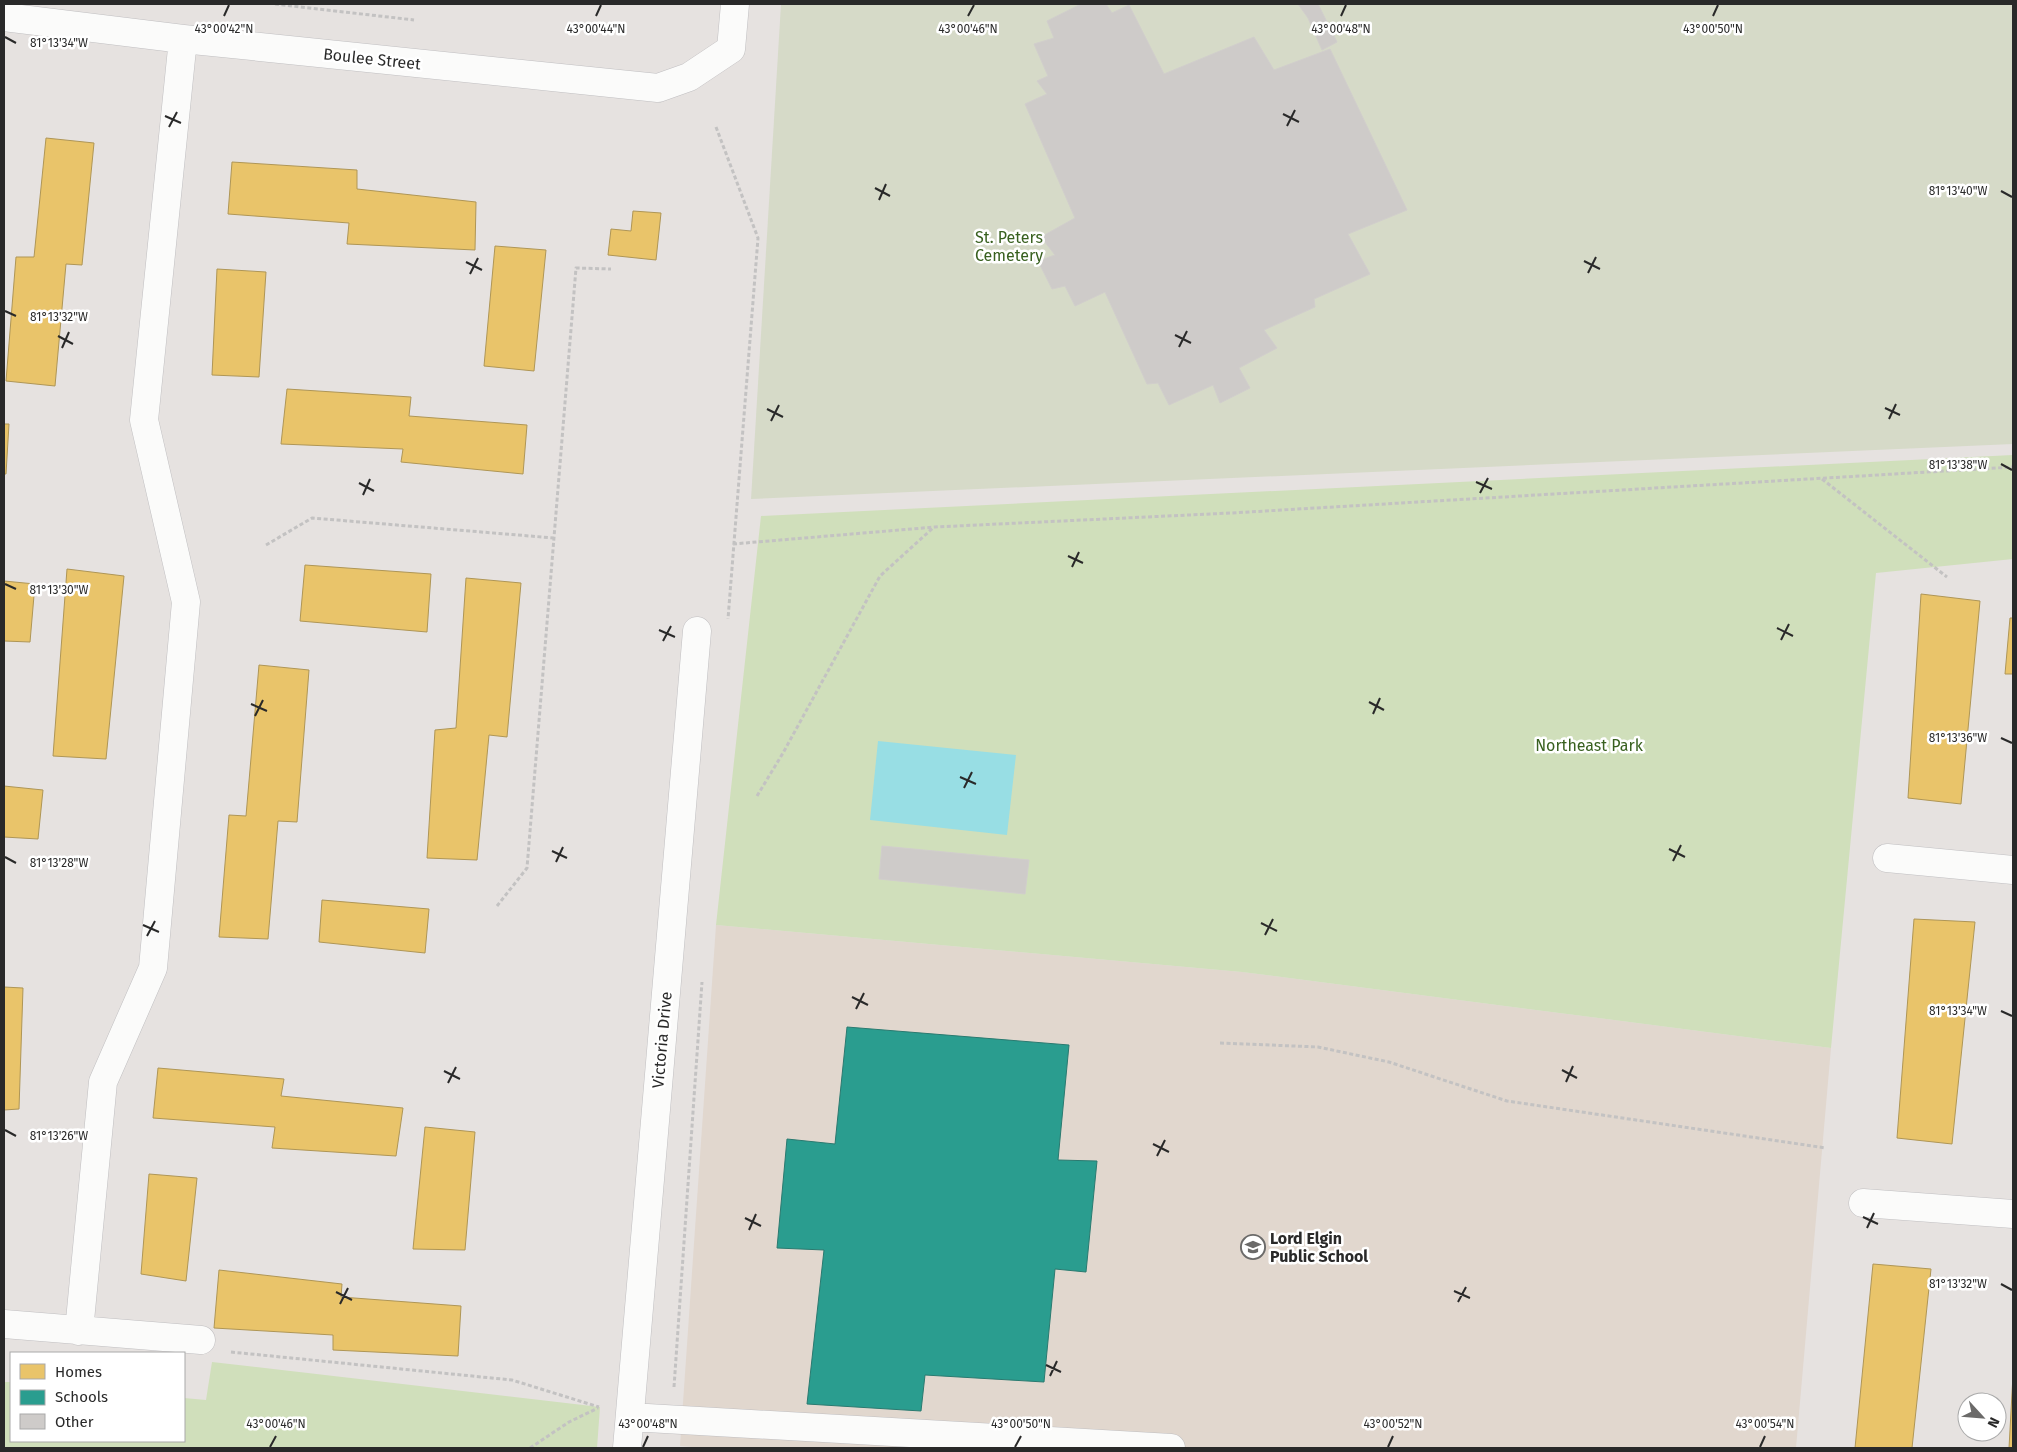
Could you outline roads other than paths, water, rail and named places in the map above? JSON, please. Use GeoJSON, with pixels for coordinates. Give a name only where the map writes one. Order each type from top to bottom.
{"type":"FeatureCollection","features":[{"type":"Feature","properties":{"kind":"street","name":"Boulee Street"},"geometry":{"type":"LineString","coordinates":[[4,17],[182,39],[658,88],[689,77],[731,49],[735,4]]}},
{"type":"Feature","properties":{"kind":"street"},"geometry":{"type":"LineString","coordinates":[[79,1331],[104,1082],[153,968],[186,602],[144,420],[182,39]]}},
{"type":"Feature","properties":{"kind":"street","name":"Victoria Drive"},"geometry":{"type":"LineString","coordinates":[[627,1448],[697,631]]}},
{"type":"Feature","properties":{"kind":"street"},"geometry":{"type":"LineString","coordinates":[[1887,858],[2013,870]]}},
{"type":"Feature","properties":{"kind":"street"},"geometry":{"type":"LineString","coordinates":[[1864,1203],[2013,1214]]}},
{"type":"Feature","properties":{"kind":"street"},"geometry":{"type":"LineString","coordinates":[[4,1324],[201,1340]]}},
{"type":"Feature","properties":{"kind":"street"},"geometry":{"type":"LineString","coordinates":[[630,1416],[1171,1448]]}},
{"type":"Feature","properties":{"kind":"water"},"geometry":{"type":"Polygon","coordinates":[[[878,741],[1016,755],[1007,835],[870,820],[878,741]]]}},
{"type":"Feature","properties":{"kind":"place","name":"Lord Elgin Public School"},"geometry":{"type":"Point","coordinates":[1253,1247]}},
{"type":"Feature","properties":{"kind":"park label","name":"St. Peters Cemetery"},"geometry":{"type":"Point","coordinates":[1009,246]}},
{"type":"Feature","properties":{"kind":"park label","name":"Northeast Park"},"geometry":{"type":"Point","coordinates":[1589,745]}}]}
